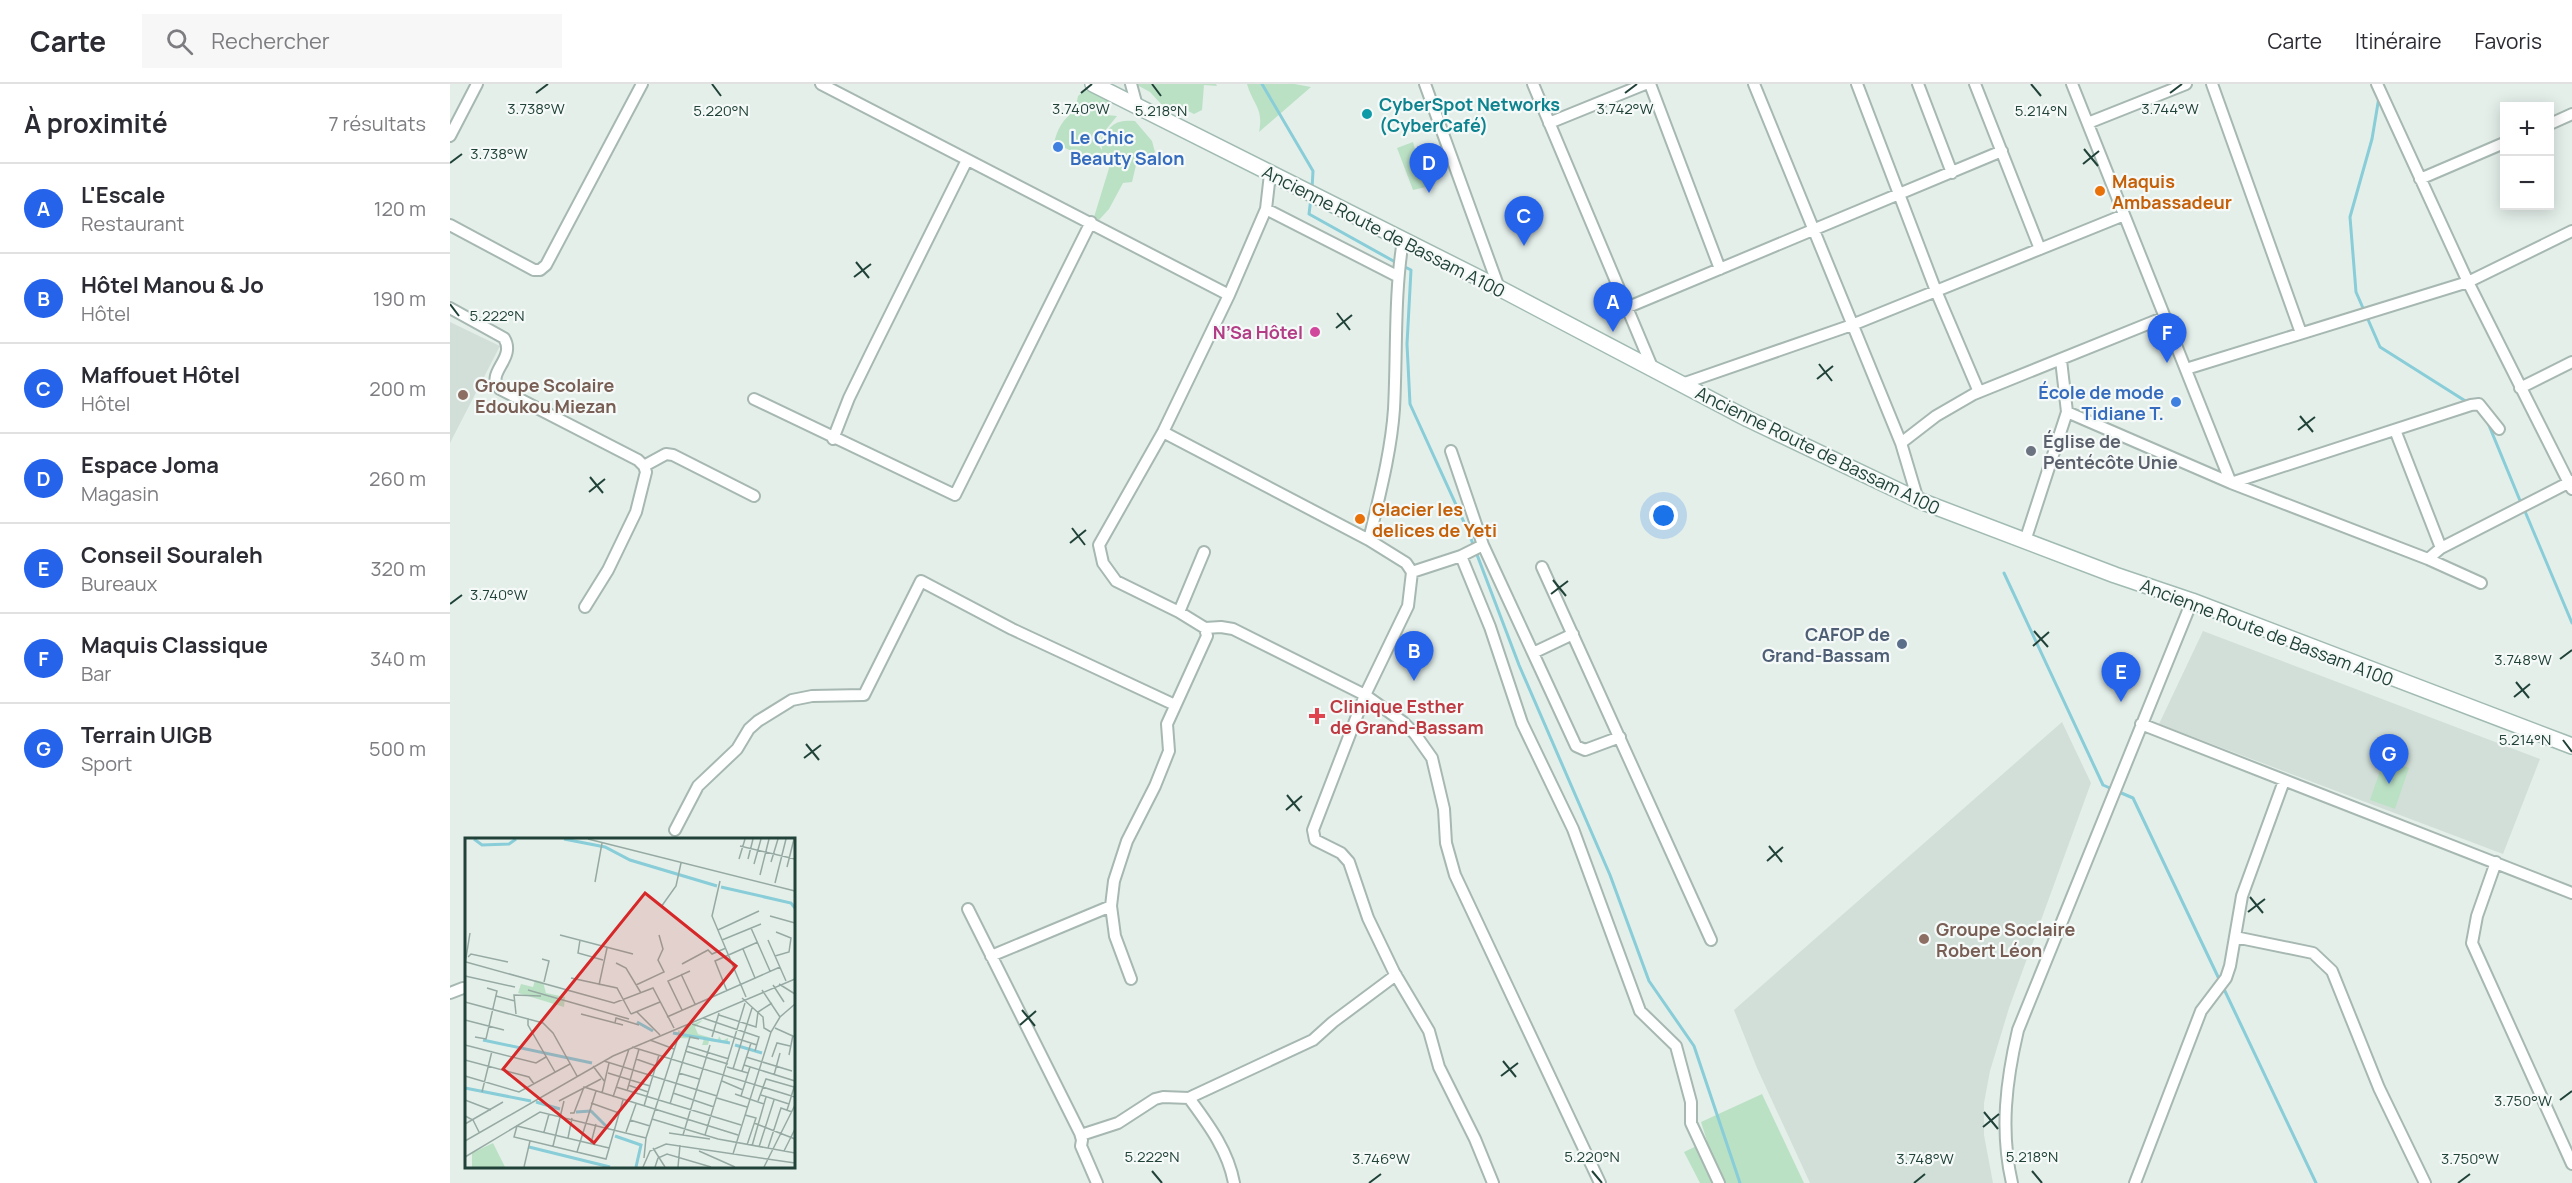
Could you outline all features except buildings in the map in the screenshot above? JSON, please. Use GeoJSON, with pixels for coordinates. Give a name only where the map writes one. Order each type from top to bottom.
{"type":"FeatureCollection","features":[{"type":"Feature","properties":{"kind":"main road","name":"Ancienne Route de Bassam A100"},"geometry":{"type":"LineString","coordinates":[[1093,84],[1499,288],[1817,453],[1918,500],[2115,575],[2192,601],[2572,746]]}},
{"type":"Feature","properties":{"kind":"street"},"geometry":{"type":"LineString","coordinates":[[450,136],[477,84]]}},
{"type":"Feature","properties":{"kind":"street"},"geometry":{"type":"LineString","coordinates":[[450,225],[534,270],[540,270],[546,265],[642,84]]}},
{"type":"Feature","properties":{"kind":"street"},"geometry":{"type":"LineString","coordinates":[[821,84],[1229,295]]}},
{"type":"Feature","properties":{"kind":"street"},"geometry":{"type":"LineString","coordinates":[[1131,84],[1137,106]]}},
{"type":"Feature","properties":{"kind":"street"},"geometry":{"type":"LineString","coordinates":[[1425,84],[1499,288]]}},
{"type":"Feature","properties":{"kind":"street"},"geometry":{"type":"LineString","coordinates":[[1533,84],[1652,367]]}},
{"type":"Feature","properties":{"kind":"street"},"geometry":{"type":"LineString","coordinates":[[1549,123],[1645,84]]}},
{"type":"Feature","properties":{"kind":"street"},"geometry":{"type":"LineString","coordinates":[[1650,84],[1720,269]]}},
{"type":"Feature","properties":{"kind":"street"},"geometry":{"type":"LineString","coordinates":[[1754,84],[1902,443],[1918,500]]}},
{"type":"Feature","properties":{"kind":"street"},"geometry":{"type":"LineString","coordinates":[[1857,84],[1901,194],[1936,291],[1979,392]]}},
{"type":"Feature","properties":{"kind":"street"},"geometry":{"type":"LineString","coordinates":[[1918,84],[1952,173]]}},
{"type":"Feature","properties":{"kind":"street"},"geometry":{"type":"LineString","coordinates":[[1975,84],[2040,249]]}},
{"type":"Feature","properties":{"kind":"street"},"geometry":{"type":"LineString","coordinates":[[2072,84],[2231,483]]}},
{"type":"Feature","properties":{"kind":"street"},"geometry":{"type":"LineString","coordinates":[[2088,123],[2186,84]]}},
{"type":"Feature","properties":{"kind":"street"},"geometry":{"type":"LineString","coordinates":[[2212,84],[2301,333]]}},
{"type":"Feature","properties":{"kind":"street"},"geometry":{"type":"LineString","coordinates":[[2377,84],[2468,282],[2520,388],[2571,484],[2441,548],[2428,559]]}},
{"type":"Feature","properties":{"kind":"street"},"geometry":{"type":"LineString","coordinates":[[2554,122],[2572,114]]}},
{"type":"Feature","properties":{"kind":"street"},"geometry":{"type":"LineString","coordinates":[[2420,179],[2500,145]]}},
{"type":"Feature","properties":{"kind":"street"},"geometry":{"type":"LineString","coordinates":[[1626,308],[2002,151]]}},
{"type":"Feature","properties":{"kind":"street"},"geometry":{"type":"LineString","coordinates":[[833,439],[872,351],[967,160]]}},
{"type":"Feature","properties":{"kind":"street"},"geometry":{"type":"LineString","coordinates":[[1270,174],[1266,209],[1229,295],[1163,432],[1099,545],[1103,563],[1116,581],[1206,628],[1233,629],[1365,695],[1403,722],[1423,744],[1432,758],[1444,808],[1446,843],[1455,875],[1600,1183]]}},
{"type":"Feature","properties":{"kind":"street"},"geometry":{"type":"LineString","coordinates":[[1266,209],[1397,276]]}},
{"type":"Feature","properties":{"kind":"street"},"geometry":{"type":"LineString","coordinates":[[1682,384],[1852,325],[2124,214]]}},
{"type":"Feature","properties":{"kind":"street"},"geometry":{"type":"LineString","coordinates":[[754,399],[833,439],[955,495],[1091,222]]}},
{"type":"Feature","properties":{"kind":"street"},"geometry":{"type":"LineString","coordinates":[[2186,369],[2468,282],[2572,231]]}},
{"type":"Feature","properties":{"kind":"street"},"geometry":{"type":"LineString","coordinates":[[1369,540],[1388,452],[1394,410],[1397,276],[1403,240]]}},
{"type":"Feature","properties":{"kind":"street"},"geometry":{"type":"LineString","coordinates":[[450,308],[504,338],[508,345],[507,354],[495,377],[496,385],[500,389],[638,460],[644,466],[646,472],[636,512],[608,570],[585,607]]}},
{"type":"Feature","properties":{"kind":"street"},"geometry":{"type":"LineString","coordinates":[[1902,443],[1936,416],[1979,392],[2165,317]]}},
{"type":"Feature","properties":{"kind":"street"},"geometry":{"type":"LineString","coordinates":[[2025,541],[2067,412],[2061,360]]}},
{"type":"Feature","properties":{"kind":"street"},"geometry":{"type":"LineString","coordinates":[[2520,388],[2572,362]]}},
{"type":"Feature","properties":{"kind":"street"},"geometry":{"type":"LineString","coordinates":[[2231,483],[2479,404],[2499,429]]}},
{"type":"Feature","properties":{"kind":"street"},"geometry":{"type":"LineString","coordinates":[[2067,412],[2231,483],[2428,559],[2481,583]]}},
{"type":"Feature","properties":{"kind":"street"},"geometry":{"type":"LineString","coordinates":[[2395,430],[2441,548]]}},
{"type":"Feature","properties":{"kind":"street"},"geometry":{"type":"LineString","coordinates":[[1163,432],[1369,540],[1406,563],[1412,572],[1408,606],[1365,695],[1313,830],[1315,840],[1341,853],[1349,862],[1368,918],[1396,975],[1429,1031],[1439,1067],[1475,1138],[1493,1183]]}},
{"type":"Feature","properties":{"kind":"street"},"geometry":{"type":"LineString","coordinates":[[1451,451],[1483,545],[1576,746],[1585,750],[1620,737]]}},
{"type":"Feature","properties":{"kind":"street"},"geometry":{"type":"LineString","coordinates":[[644,466],[666,454],[673,455],[754,496]]}},
{"type":"Feature","properties":{"kind":"street"},"geometry":{"type":"LineString","coordinates":[[1412,572],[1461,556],[1483,545]]}},
{"type":"Feature","properties":{"kind":"street"},"geometry":{"type":"LineString","coordinates":[[1179,612],[1204,552]]}},
{"type":"Feature","properties":{"kind":"street"},"geometry":{"type":"LineString","coordinates":[[1461,556],[1490,627],[1522,723],[1573,829],[1640,1011],[1676,1046],[1691,1102],[1691,1123],[1719,1183]]}},
{"type":"Feature","properties":{"kind":"street"},"geometry":{"type":"LineString","coordinates":[[1542,567],[1711,940]]}},
{"type":"Feature","properties":{"kind":"street"},"geometry":{"type":"LineString","coordinates":[[675,830],[698,786],[737,749],[749,729],[758,721],[792,700],[812,696],[864,695],[921,581],[1012,629],[1175,705]]}},
{"type":"Feature","properties":{"kind":"street"},"geometry":{"type":"LineString","coordinates":[[2012,1183],[2007,1161],[2004,1101],[2018,1030],[2192,601]]}},
{"type":"Feature","properties":{"kind":"street"},"geometry":{"type":"LineString","coordinates":[[1131,979],[1115,936],[1111,906],[1114,881],[1127,841],[1155,786],[1169,751],[1167,724],[1207,636],[1206,628]]}},
{"type":"Feature","properties":{"kind":"street"},"geometry":{"type":"LineString","coordinates":[[1533,653],[1574,634]]}},
{"type":"Feature","properties":{"kind":"street"},"geometry":{"type":"LineString","coordinates":[[2141,724],[2572,893]]}},
{"type":"Feature","properties":{"kind":"street"},"geometry":{"type":"LineString","coordinates":[[2135,1183],[2201,1011],[2228,972],[2242,896],[2284,781]]}},
{"type":"Feature","properties":{"kind":"street"},"geometry":{"type":"LineString","coordinates":[[2496,862],[2473,930],[2472,943],[2572,1164]]}},
{"type":"Feature","properties":{"kind":"street"},"geometry":{"type":"LineString","coordinates":[[991,956],[1111,906]]}},
{"type":"Feature","properties":{"kind":"street"},"geometry":{"type":"LineString","coordinates":[[968,909],[1081,1135],[1081,1146],[1097,1183]]}},
{"type":"Feature","properties":{"kind":"street"},"geometry":{"type":"LineString","coordinates":[[2235,938],[2313,953],[2332,971],[2379,1088],[2425,1183]]}},
{"type":"Feature","properties":{"kind":"street"},"geometry":{"type":"LineString","coordinates":[[1081,1135],[1118,1124],[1155,1099],[1189,1098],[1313,1040],[1333,1022],[1396,975]]}},
{"type":"Feature","properties":{"kind":"street"},"geometry":{"type":"LineString","coordinates":[[450,993],[463,988]]}},
{"type":"Feature","properties":{"kind":"street"},"geometry":{"type":"LineString","coordinates":[[1189,1098],[1217,1138],[1232,1170],[1234,1183]]}},
{"type":"Feature","properties":{"kind":"shaded area","name":"Groupe Scolaire Edoukou Miezan"},"geometry":{"type":"Polygon","coordinates":[[[450,322],[500,346],[450,443],[450,322]]]}},
{"type":"Feature","properties":{"kind":"shaded area"},"geometry":{"type":"Polygon","coordinates":[[[2203,631],[2540,759],[2503,854],[2159,724],[2203,631]]]}},
{"type":"Feature","properties":{"kind":"shaded area","name":"Groupe Soclaire Robert Léon"},"geometry":{"type":"Polygon","coordinates":[[[2062,722],[2091,783],[2009,1008],[1990,1071],[1984,1103],[1984,1135],[1993,1183],[1810,1183],[1757,1068],[1734,1010],[2062,722]]]}},
{"type":"Feature","properties":{"kind":"green space"},"geometry":{"type":"Polygon","coordinates":[[[1135,84],[1216,84],[1217,86],[1204,85],[1202,110],[1194,114],[1180,107],[1161,104],[1150,92],[1135,84]]]}},
{"type":"Feature","properties":{"kind":"green space"},"geometry":{"type":"Polygon","coordinates":[[[1247,84],[1295,84],[1311,87],[1259,132],[1259,112],[1247,84]]]}},
{"type":"Feature","properties":{"kind":"green space"},"geometry":{"type":"Polygon","coordinates":[[[1085,90],[1109,99],[1107,115],[1117,116],[1096,142],[1102,150],[1101,138],[1112,126],[1123,121],[1135,121],[1152,141],[1155,152],[1142,162],[1137,161],[1132,182],[1123,183],[1109,209],[1099,220],[1094,217],[1110,165],[1096,162],[1054,143],[1061,125],[1075,111],[1078,96],[1085,90]]]}},
{"type":"Feature","properties":{"kind":"green space"},"geometry":{"type":"Polygon","coordinates":[[[1413,142],[1417,156],[1415,157],[1426,187],[1413,190],[1397,148],[1413,142]]]}},
{"type":"Feature","properties":{"kind":"green space"},"geometry":{"type":"Polygon","coordinates":[[[2384,759],[2409,768],[2395,809],[2370,800],[2384,759]]]}},
{"type":"Feature","properties":{"kind":"green space"},"geometry":{"type":"Polygon","coordinates":[[[1762,1094],[1804,1183],[1700,1183],[1684,1152],[1707,1141],[1701,1122],[1762,1094]]]}},
{"type":"Feature","properties":{"kind":"waterway"},"geometry":{"type":"LineString","coordinates":[[1262,84],[1313,171],[1312,189]]}},
{"type":"Feature","properties":{"kind":"waterway"},"geometry":{"type":"LineString","coordinates":[[2379,97],[2372,139],[2350,217],[2356,292],[2380,347],[2467,402]]}},
{"type":"Feature","properties":{"kind":"waterway"},"geometry":{"type":"LineString","coordinates":[[1311,198],[1309,214],[1397,263]]}},
{"type":"Feature","properties":{"kind":"waterway"},"geometry":{"type":"LineString","coordinates":[[1403,266],[1411,270],[1407,344],[1410,404],[1468,531],[1519,665],[1610,875],[1649,981],[1694,1046],[1740,1183]]}},
{"type":"Feature","properties":{"kind":"waterway"},"geometry":{"type":"LineString","coordinates":[[2488,423],[2521,503]]}},
{"type":"Feature","properties":{"kind":"waterway"},"geometry":{"type":"LineString","coordinates":[[2524,509],[2572,623]]}},
{"type":"Feature","properties":{"kind":"waterway"},"geometry":{"type":"LineString","coordinates":[[2004,573],[2103,785],[2112,789]]}},
{"type":"Feature","properties":{"kind":"waterway"},"geometry":{"type":"LineString","coordinates":[[2119,792],[2133,798],[2220,981]]}},
{"type":"Feature","properties":{"kind":"waterway"},"geometry":{"type":"LineString","coordinates":[[2223,987],[2316,1183]]}},
{"type":"Feature","properties":{"kind":"place","name":"CyberSpot Networks (CyberCafé)"},"geometry":{"type":"Point","coordinates":[1367,114]}},
{"type":"Feature","properties":{"kind":"place","name":"Le Chic Beauty Salon"},"geometry":{"type":"Point","coordinates":[1058,147]}},
{"type":"Feature","properties":{"kind":"place","name":"Maquis Ambassadeur"},"geometry":{"type":"Point","coordinates":[2100,191]}},
{"type":"Feature","properties":{"kind":"place","name":"Espace Joma"},"geometry":{"type":"Point","coordinates":[1429,193]}},
{"type":"Feature","properties":{"kind":"place","name":"Maffouet Hôtel"},"geometry":{"type":"Point","coordinates":[1524,246]}},
{"type":"Feature","properties":{"kind":"place","name":"N’Sa Hôtel"},"geometry":{"type":"Point","coordinates":[1315,332]}},
{"type":"Feature","properties":{"kind":"place","name":"L'Escale"},"geometry":{"type":"Point","coordinates":[1613,332]}},
{"type":"Feature","properties":{"kind":"place","name":"Maquis Classique"},"geometry":{"type":"Point","coordinates":[2167,363]}},
{"type":"Feature","properties":{"kind":"place","name":"Groupe Scolaire Edoukou Miezan"},"geometry":{"type":"Point","coordinates":[463,395]}},
{"type":"Feature","properties":{"kind":"place","name":"École de mode Tidiane T."},"geometry":{"type":"Point","coordinates":[2176,402]}},
{"type":"Feature","properties":{"kind":"place","name":"Église de Pentécôte Unie"},"geometry":{"type":"Point","coordinates":[2031,451]}},
{"type":"Feature","properties":{"kind":"place","name":"Glacier les delices de Yeti"},"geometry":{"type":"Point","coordinates":[1360,519]}},
{"type":"Feature","properties":{"kind":"place","name":"CAFOP de Grand-Bassam"},"geometry":{"type":"Point","coordinates":[1902,644]}},
{"type":"Feature","properties":{"kind":"place","name":"Hôtel Manou & Jo"},"geometry":{"type":"Point","coordinates":[1414,681]}},
{"type":"Feature","properties":{"kind":"place","name":"Conseil Souraleh"},"geometry":{"type":"Point","coordinates":[2121,702]}},
{"type":"Feature","properties":{"kind":"place","name":"Clinique Esther de Grand-Bassam"},"geometry":{"type":"Point","coordinates":[1317,716]}},
{"type":"Feature","properties":{"kind":"place","name":"Terrain UIGB"},"geometry":{"type":"Point","coordinates":[2389,784]}},
{"type":"Feature","properties":{"kind":"place","name":"Groupe Soclaire Robert Léon"},"geometry":{"type":"Point","coordinates":[1924,939]}}]}
